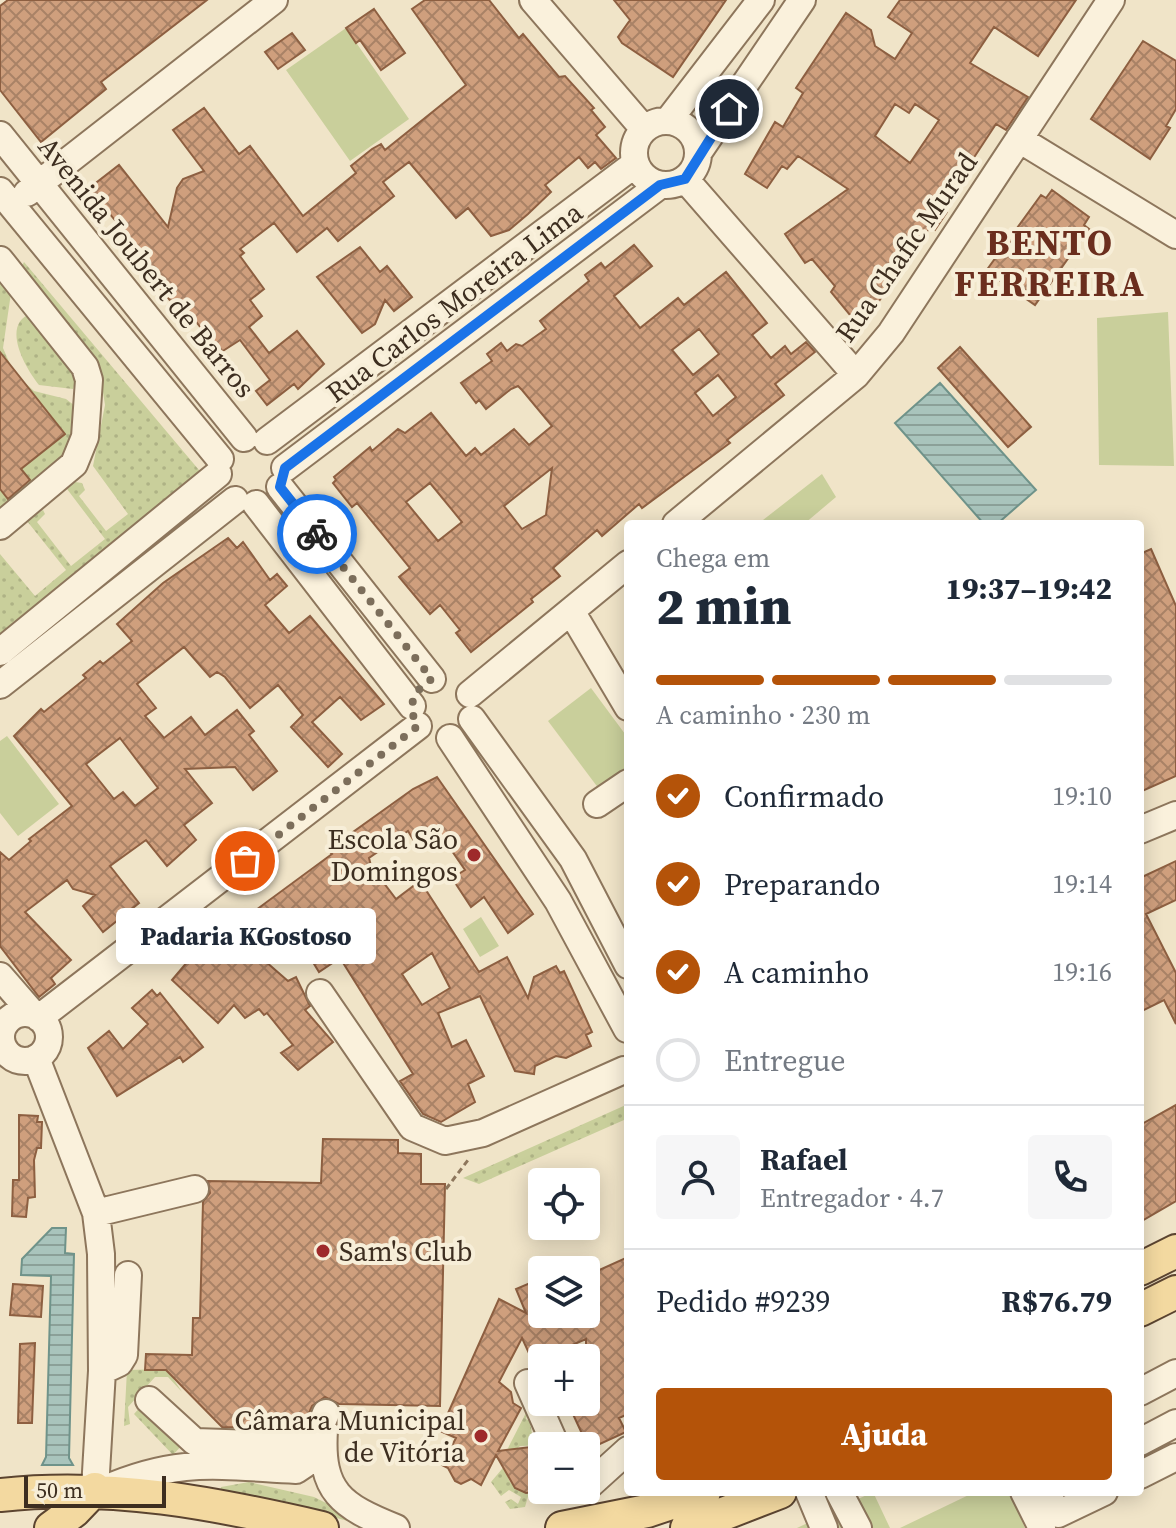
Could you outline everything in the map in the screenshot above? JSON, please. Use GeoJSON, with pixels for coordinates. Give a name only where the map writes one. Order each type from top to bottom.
{"type":"FeatureCollection","features":[{"type":"Feature","properties":{"kind":"main road"},"geometry":{"type":"LineString","coordinates":[[1144,1267],[1176,1251]]}},
{"type":"Feature","properties":{"kind":"main road"},"geometry":{"type":"LineString","coordinates":[[1144,1308],[1176,1292]]}},
{"type":"Feature","properties":{"kind":"main road"},"geometry":{"type":"LineString","coordinates":[[51,1528],[99,1490]]}},
{"type":"Feature","properties":{"kind":"main road"},"geometry":{"type":"LineString","coordinates":[[0,1495],[99,1490],[245,1511],[322,1528]]}},
{"type":"Feature","properties":{"kind":"main road"},"geometry":{"type":"LineString","coordinates":[[600,1501],[647,1511],[692,1496]]}},
{"type":"Feature","properties":{"kind":"main road"},"geometry":{"type":"LineString","coordinates":[[687,1528],[770,1496]]}},
{"type":"Feature","properties":{"kind":"main road"},"geometry":{"type":"LineString","coordinates":[[562,1528],[578,1504]]}},
{"type":"Feature","properties":{"kind":"street"},"geometry":{"type":"LineString","coordinates":[[274,0],[39,183],[6,198],[219,467],[223,489],[246,502],[415,716],[426,735],[450,738],[467,728],[471,707],[571,611],[624,567]]}},
{"type":"Feature","properties":{"kind":"street"},"geometry":{"type":"LineString","coordinates":[[533,0],[656,125],[690,132],[698,153]]}},
{"type":"Feature","properties":{"kind":"street"},"geometry":{"type":"LineString","coordinates":[[761,0],[744,26],[656,125],[636,140],[635,164],[641,174],[673,182],[856,375]]}},
{"type":"Feature","properties":{"kind":"street"},"geometry":{"type":"LineString","coordinates":[[673,182],[692,171],[698,153],[776,43],[802,0]]}},
{"type":"Feature","properties":{"kind":"street","name":"Rua Chafic Murad"},"geometry":{"type":"LineString","coordinates":[[681,520],[856,375],[891,333],[1111,0]]}},
{"type":"Feature","properties":{"kind":"street"},"geometry":{"type":"LineString","coordinates":[[744,26],[776,43]]}},
{"type":"Feature","properties":{"kind":"street","name":"Avenida Joubert de Barros"},"geometry":{"type":"LineString","coordinates":[[0,135],[255,440]]}},
{"type":"Feature","properties":{"kind":"street"},"geometry":{"type":"LineString","coordinates":[[1019,139],[1176,235]]}},
{"type":"Feature","properties":{"kind":"street","name":"Rua Carlos Moreira Lima"},"geometry":{"type":"LineString","coordinates":[[255,440],[392,346],[635,164]]}},
{"type":"Feature","properties":{"kind":"street","name":"Rua Carlos Moreira Lima"},"geometry":{"type":"LineString","coordinates":[[282,478],[414,372],[673,182]]}},
{"type":"Feature","properties":{"kind":"street"},"geometry":{"type":"LineString","coordinates":[[0,526],[74,464],[81,453],[89,380],[79,356],[0,259],[31,232]]}},
{"type":"Feature","properties":{"kind":"street"},"geometry":{"type":"LineString","coordinates":[[515,254],[537,280]]}},
{"type":"Feature","properties":{"kind":"street"},"geometry":{"type":"LineString","coordinates":[[392,346],[414,372]]}},
{"type":"Feature","properties":{"kind":"street"},"geometry":{"type":"LineString","coordinates":[[0,652],[219,467],[225,450],[255,440],[279,453],[282,478],[432,679]]}},
{"type":"Feature","properties":{"kind":"street"},"geometry":{"type":"LineString","coordinates":[[0,685],[246,502],[266,501],[282,478]]}},
{"type":"Feature","properties":{"kind":"street"},"geometry":{"type":"LineString","coordinates":[[571,611],[624,700]]}},
{"type":"Feature","properties":{"kind":"street"},"geometry":{"type":"LineString","coordinates":[[0,1076],[96,975],[415,716],[418,690],[432,679],[454,679],[573,859],[624,957]]}},
{"type":"Feature","properties":{"kind":"street"},"geometry":{"type":"LineString","coordinates":[[450,738],[558,901],[624,1021]]}},
{"type":"Feature","properties":{"kind":"street"},"geometry":{"type":"LineString","coordinates":[[597,804],[624,786]]}},
{"type":"Feature","properties":{"kind":"street"},"geometry":{"type":"LineString","coordinates":[[1144,828],[1176,815]]}},
{"type":"Feature","properties":{"kind":"street"},"geometry":{"type":"LineString","coordinates":[[0,976],[37,1038],[96,1213],[101,1254],[99,1490],[145,1472],[187,1464],[296,1470],[305,1464],[326,1413],[322,1460],[325,1475],[335,1491],[368,1517],[396,1528]]}},
{"type":"Feature","properties":{"kind":"street"},"geometry":{"type":"LineString","coordinates":[[320,993],[412,1127],[445,1141],[483,1133],[624,1073]]}},
{"type":"Feature","properties":{"kind":"street"},"geometry":{"type":"LineString","coordinates":[[12,1018],[37,1038],[12,1057],[1,1039],[12,1018]]}},
{"type":"Feature","properties":{"kind":"street"},"geometry":{"type":"LineString","coordinates":[[624,1036],[618,1048],[624,1066]]}},
{"type":"Feature","properties":{"kind":"street"},"geometry":{"type":"LineString","coordinates":[[96,1213],[195,1189]]}},
{"type":"Feature","properties":{"kind":"street"},"geometry":{"type":"LineString","coordinates":[[102,1371],[119,1363],[124,1355],[128,1275]]}},
{"type":"Feature","properties":{"kind":"street"},"geometry":{"type":"LineString","coordinates":[[1144,1390],[1176,1373]]}},
{"type":"Feature","properties":{"kind":"street"},"geometry":{"type":"LineString","coordinates":[[149,1400],[195,1442],[310,1446]]}},
{"type":"Feature","properties":{"kind":"street"},"geometry":{"type":"LineString","coordinates":[[1144,1440],[1176,1423]]}},
{"type":"Feature","properties":{"kind":"street"},"geometry":{"type":"LineString","coordinates":[[600,1479],[624,1454]]}},
{"type":"Feature","properties":{"kind":"street"},"geometry":{"type":"LineString","coordinates":[[1144,1473],[1176,1457]]}},
{"type":"Feature","properties":{"kind":"street"},"geometry":{"type":"LineString","coordinates":[[811,1496],[824,1528]]}},
{"type":"Feature","properties":{"kind":"street"},"geometry":{"type":"LineString","coordinates":[[841,1496],[858,1528]]}},
{"type":"Feature","properties":{"kind":"street"},"geometry":{"type":"LineString","coordinates":[[1026,1496],[1042,1528]]}},
{"type":"Feature","properties":{"kind":"street"},"geometry":{"type":"LineString","coordinates":[[1049,1496],[1058,1514],[1096,1496]]}},
{"type":"Feature","properties":{"kind":"path"},"geometry":{"type":"LineString","coordinates":[[446,1189],[459,1175],[483,1133]]}},
{"type":"Feature","properties":{"kind":"green space"},"geometry":{"type":"Polygon","coordinates":[[[346,28],[409,119],[350,161],[286,70],[346,28]]]}},
{"type":"Feature","properties":{"kind":"green space"},"geometry":{"type":"Polygon","coordinates":[[[24,262],[204,476],[0,635],[0,554],[35,596],[66,570],[27,521],[43,510],[45,514],[37,522],[71,566],[105,539],[67,489],[75,482],[82,483],[85,490],[79,496],[106,531],[128,514],[93,466],[105,405],[101,379],[21,268],[24,262]]]}},
{"type":"Feature","properties":{"kind":"green space"},"geometry":{"type":"Polygon","coordinates":[[[0,283],[11,293],[3,348],[13,371],[0,354],[0,283]]]}},
{"type":"Feature","properties":{"kind":"green space"},"geometry":{"type":"Polygon","coordinates":[[[1168,312],[1174,466],[1099,465],[1097,318],[1168,312]]]}},
{"type":"Feature","properties":{"kind":"green space"},"geometry":{"type":"Polygon","coordinates":[[[32,313],[81,365],[73,389],[39,385],[22,357],[16,336],[18,326],[32,313]]]}},
{"type":"Feature","properties":{"kind":"green space"},"geometry":{"type":"Polygon","coordinates":[[[22,380],[34,391],[66,399],[75,406],[77,445],[0,520],[0,486],[22,380]]]}},
{"type":"Feature","properties":{"kind":"green space"},"geometry":{"type":"Polygon","coordinates":[[[822,474],[836,497],[809,520],[763,520],[822,474]]]}},
{"type":"Feature","properties":{"kind":"green space"},"geometry":{"type":"Polygon","coordinates":[[[591,688],[624,733],[624,777],[602,793],[548,721],[591,688]]]}},
{"type":"Feature","properties":{"kind":"green space"},"geometry":{"type":"Polygon","coordinates":[[[7,736],[59,804],[18,836],[0,813],[0,741],[7,736]]]}},
{"type":"Feature","properties":{"kind":"green space"},"geometry":{"type":"Polygon","coordinates":[[[481,917],[499,946],[480,957],[463,929],[481,917]]]}},
{"type":"Feature","properties":{"kind":"green space"},"geometry":{"type":"Polygon","coordinates":[[[624,1106],[624,1120],[479,1184],[463,1178],[624,1106]]]}},
{"type":"Feature","properties":{"kind":"green space"},"geometry":{"type":"Polygon","coordinates":[[[167,1369],[182,1392],[168,1377],[155,1377],[128,1407],[130,1424],[124,1426],[127,1370],[167,1369]]]}},
{"type":"Feature","properties":{"kind":"green space"},"geometry":{"type":"Polygon","coordinates":[[[143,1404],[183,1444],[173,1455],[134,1414],[143,1404]]]}},
{"type":"Feature","properties":{"kind":"green space"},"geometry":{"type":"Polygon","coordinates":[[[528,1409],[526,1419],[530,1421],[532,1432],[528,1432],[528,1446],[520,1446],[511,1454],[506,1452],[528,1409]]]}},
{"type":"Feature","properties":{"kind":"green space"},"geometry":{"type":"Polygon","coordinates":[[[507,1463],[511,1483],[528,1493],[525,1507],[510,1509],[505,1502],[511,1499],[518,1504],[521,1497],[509,1490],[501,1496],[491,1482],[507,1463]]]}},
{"type":"Feature","properties":{"kind":"green space"},"geometry":{"type":"Polygon","coordinates":[[[249,1482],[314,1497],[348,1514],[348,1521],[249,1495],[220,1492],[221,1487],[249,1482]]]}},
{"type":"Feature","properties":{"kind":"green space"},"geometry":{"type":"Polygon","coordinates":[[[865,1496],[875,1496],[890,1528],[797,1528],[865,1496]]]}},
{"type":"Feature","properties":{"kind":"green space"},"geometry":{"type":"Polygon","coordinates":[[[967,1496],[1011,1496],[1025,1528],[900,1528],[967,1496]]]}},
{"type":"Feature","properties":{"kind":"water"},"geometry":{"type":"Polygon","coordinates":[[[940,383],[1036,490],[1002,520],[980,520],[895,423],[940,383]]]}},
{"type":"Feature","properties":{"kind":"water"},"geometry":{"type":"Polygon","coordinates":[[[52,1228],[66,1228],[65,1253],[74,1254],[69,1458],[73,1465],[42,1465],[46,1457],[51,1276],[21,1275],[22,1259],[52,1228]]]}},
{"type":"Feature","properties":{"kind":"building"},"geometry":{"type":"Polygon","coordinates":[[[8,0],[207,0],[101,82],[106,89],[41,142],[0,90],[0,6],[8,0]]]}},
{"type":"Feature","properties":{"kind":"building"},"geometry":{"type":"Polygon","coordinates":[[[425,0],[489,0],[519,38],[523,34],[559,77],[565,76],[594,108],[591,110],[605,127],[596,135],[616,158],[601,169],[595,162],[588,168],[579,157],[545,185],[551,192],[528,214],[509,230],[491,236],[468,208],[456,218],[409,162],[383,182],[394,196],[338,241],[327,228],[297,252],[274,223],[240,249],[244,253],[240,256],[264,289],[250,300],[262,316],[249,327],[269,353],[297,331],[324,364],[298,389],[294,384],[267,405],[256,391],[270,380],[240,340],[215,356],[206,345],[211,341],[187,310],[182,315],[141,265],[147,260],[119,225],[99,201],[94,206],[83,193],[119,165],[168,227],[177,188],[183,179],[204,171],[173,130],[204,108],[239,154],[250,146],[303,216],[356,173],[351,166],[372,149],[381,144],[385,150],[466,85],[412,9],[425,0]]]}},
{"type":"Feature","properties":{"kind":"building"},"geometry":{"type":"Polygon","coordinates":[[[614,0],[726,0],[673,77],[622,43],[618,37],[630,20],[614,0]]]}},
{"type":"Feature","properties":{"kind":"building"},"geometry":{"type":"Polygon","coordinates":[[[900,0],[1076,0],[1038,56],[994,27],[970,63],[1028,97],[1006,130],[996,124],[946,200],[947,212],[935,230],[930,227],[866,320],[861,322],[855,321],[831,292],[835,286],[812,259],[805,263],[785,234],[848,189],[798,156],[787,169],[782,166],[767,188],[745,174],[775,122],[783,127],[803,93],[796,88],[846,13],[871,30],[875,46],[895,59],[912,33],[888,17],[900,0]],[[895,104],[875,136],[910,163],[939,120],[915,104],[909,113],[895,104]]]}},
{"type":"Feature","properties":{"kind":"building"},"geometry":{"type":"Polygon","coordinates":[[[374,9],[405,53],[381,70],[360,40],[356,43],[346,28],[374,9]]]}},
{"type":"Feature","properties":{"kind":"building"},"geometry":{"type":"Polygon","coordinates":[[[292,33],[305,50],[278,69],[265,52],[292,33]]]}},
{"type":"Feature","properties":{"kind":"building"},"geometry":{"type":"Polygon","coordinates":[[[1143,41],[1176,61],[1176,109],[1166,126],[1170,128],[1150,159],[1091,119],[1143,41]]]}},
{"type":"Feature","properties":{"kind":"building"},"geometry":{"type":"Polygon","coordinates":[[[1052,190],[1089,217],[1084,225],[1089,229],[1035,305],[986,271],[1041,195],[1046,198],[1052,190]]]}},
{"type":"Feature","properties":{"kind":"building"},"geometry":{"type":"Polygon","coordinates":[[[634,245],[652,266],[614,296],[640,328],[678,298],[684,305],[726,272],[767,323],[752,335],[771,358],[785,346],[791,354],[806,342],[815,352],[775,384],[784,395],[727,440],[730,443],[642,508],[639,504],[602,536],[597,530],[553,568],[560,576],[471,652],[456,633],[460,630],[440,605],[430,614],[399,577],[410,568],[357,503],[352,507],[333,483],[336,480],[334,477],[370,447],[372,451],[398,429],[405,433],[431,413],[466,456],[475,448],[481,455],[514,429],[529,445],[552,426],[518,386],[486,409],[479,400],[476,403],[461,383],[492,361],[487,354],[501,343],[507,351],[516,344],[522,346],[546,329],[540,321],[589,281],[585,275],[601,263],[605,268],[634,245]],[[699,329],[672,350],[693,375],[719,354],[699,329]],[[718,375],[695,393],[713,416],[736,397],[718,375]],[[552,468],[504,506],[522,529],[546,515],[552,468]],[[430,483],[406,502],[438,541],[462,522],[430,483]]]}},
{"type":"Feature","properties":{"kind":"building"},"geometry":{"type":"Polygon","coordinates":[[[360,247],[380,272],[387,266],[412,297],[394,311],[385,300],[375,324],[362,333],[317,277],[360,247]]]}},
{"type":"Feature","properties":{"kind":"building"},"geometry":{"type":"Polygon","coordinates":[[[960,347],[1031,427],[1008,447],[938,368],[960,347]]]}},
{"type":"Feature","properties":{"kind":"building"},"geometry":{"type":"Polygon","coordinates":[[[0,352],[65,434],[21,469],[30,480],[8,499],[0,489],[0,352]]]}},
{"type":"Feature","properties":{"kind":"building"},"geometry":{"type":"Polygon","coordinates":[[[228,538],[237,548],[243,542],[270,580],[277,574],[287,586],[265,605],[289,633],[310,616],[384,704],[361,720],[340,697],[312,722],[342,754],[328,767],[291,727],[303,715],[278,685],[250,708],[225,677],[217,672],[210,677],[184,647],[137,684],[156,708],[145,716],[164,738],[191,717],[205,735],[237,710],[254,731],[249,735],[277,771],[253,790],[235,767],[185,769],[212,803],[184,825],[196,840],[167,866],[146,840],[110,866],[139,903],[103,932],[83,906],[95,895],[73,889],[67,880],[25,912],[71,960],[51,978],[55,984],[39,997],[0,946],[0,852],[9,860],[31,841],[29,839],[72,806],[14,736],[41,709],[44,712],[86,678],[83,675],[100,661],[103,664],[132,641],[117,624],[163,583],[228,538]],[[120,738],[86,764],[114,799],[123,792],[135,806],[158,788],[120,738]]]}},
{"type":"Feature","properties":{"kind":"building"},"geometry":{"type":"Polygon","coordinates":[[[1151,549],[1176,606],[1176,776],[1144,790],[1144,552],[1151,549]]]}},
{"type":"Feature","properties":{"kind":"building"},"geometry":{"type":"Polygon","coordinates":[[[437,777],[533,914],[508,933],[484,897],[471,907],[452,878],[465,870],[445,841],[433,848],[423,834],[414,841],[408,831],[369,858],[371,866],[396,899],[420,881],[479,972],[507,957],[528,998],[534,977],[556,966],[560,973],[564,971],[592,1032],[586,1035],[591,1046],[566,1058],[556,1056],[535,1066],[534,1074],[515,1071],[480,996],[438,1013],[452,1047],[466,1040],[484,1076],[468,1084],[475,1102],[441,1122],[423,1114],[400,1081],[413,1074],[340,958],[319,972],[297,936],[265,961],[288,981],[296,977],[310,1006],[305,1010],[333,1042],[298,1070],[281,1053],[293,1045],[267,1013],[264,1015],[259,1009],[245,1018],[234,1005],[218,1023],[172,980],[211,934],[226,948],[248,922],[245,918],[332,854],[328,850],[413,789],[437,777]],[[432,953],[402,974],[422,1005],[450,988],[432,953]]]}},
{"type":"Feature","properties":{"kind":"building"},"geometry":{"type":"Polygon","coordinates":[[[1176,861],[1176,900],[1146,914],[1176,973],[1176,1024],[1164,1000],[1144,1010],[1144,876],[1176,861]]]}},
{"type":"Feature","properties":{"kind":"building"},"geometry":{"type":"Polygon","coordinates":[[[152,990],[157,996],[160,993],[203,1047],[183,1062],[180,1057],[117,1096],[88,1048],[109,1031],[123,1049],[148,1024],[132,1008],[152,990]]]}},
{"type":"Feature","properties":{"kind":"building"},"geometry":{"type":"Polygon","coordinates":[[[1176,1105],[1176,1201],[1144,1220],[1144,1123],[1176,1105]]]}},
{"type":"Feature","properties":{"kind":"building"},"geometry":{"type":"Polygon","coordinates":[[[19,1115],[38,1116],[37,1122],[42,1122],[41,1148],[37,1148],[34,1160],[35,1197],[28,1198],[26,1217],[12,1216],[13,1180],[19,1180],[19,1115]]]}},
{"type":"Feature","properties":{"kind":"building","name":"Sam's Club"},"geometry":{"type":"Polygon","coordinates":[[[323,1139],[398,1140],[398,1153],[421,1154],[421,1184],[445,1184],[440,1406],[339,1404],[325,1397],[312,1406],[302,1429],[222,1427],[166,1370],[145,1370],[146,1354],[192,1355],[193,1318],[200,1318],[203,1202],[210,1193],[208,1181],[321,1183],[323,1139]]]}},
{"type":"Feature","properties":{"kind":"building"},"geometry":{"type":"Polygon","coordinates":[[[624,1259],[624,1416],[619,1418],[624,1433],[600,1444],[600,1432],[581,1432],[574,1416],[600,1416],[600,1344],[586,1344],[586,1339],[574,1344],[528,1344],[528,1351],[522,1338],[499,1382],[511,1392],[513,1403],[521,1408],[498,1451],[528,1447],[526,1493],[515,1488],[496,1455],[481,1485],[471,1479],[461,1484],[455,1481],[448,1468],[442,1465],[456,1438],[440,1431],[499,1299],[526,1313],[516,1289],[528,1284],[528,1328],[600,1328],[600,1270],[624,1259]]]}},
{"type":"Feature","properties":{"kind":"building"},"geometry":{"type":"Polygon","coordinates":[[[13,1284],[43,1286],[41,1317],[10,1315],[13,1284]]]}},
{"type":"Feature","properties":{"kind":"building"},"geometry":{"type":"Polygon","coordinates":[[[35,1343],[32,1423],[18,1423],[20,1344],[35,1343]]]}},
{"type":"Feature","properties":{"kind":"way so far"},"geometry":{"type":"LineString","coordinates":[[245,861],[418,726],[412,713],[414,698],[424,683],[432,679],[317,534]]}},
{"type":"Feature","properties":{"kind":"place","name":"Escola São Domingos"},"geometry":{"type":"Point","coordinates":[474,855]}},
{"type":"Feature","properties":{"kind":"place","name":"Padaria KGostoso"},"geometry":{"type":"Point","coordinates":[245,861]}},
{"type":"Feature","properties":{"kind":"place","name":"Sam's Club"},"geometry":{"type":"Point","coordinates":[323,1251]}},
{"type":"Feature","properties":{"kind":"place","name":"Câmara Municipal de Vitória"},"geometry":{"type":"Point","coordinates":[481,1436]}},
{"type":"Feature","properties":{"kind":"district","name":"BENTO FERREIRA"},"geometry":{"type":"Point","coordinates":[1050,262]}},
{"type":"Feature","properties":{"kind":"route"},"geometry":{"type":"LineString","coordinates":[[317,534],[280,487],[285,468],[660,185],[685,179],[692,171],[698,153],[729,109]]}}]}
